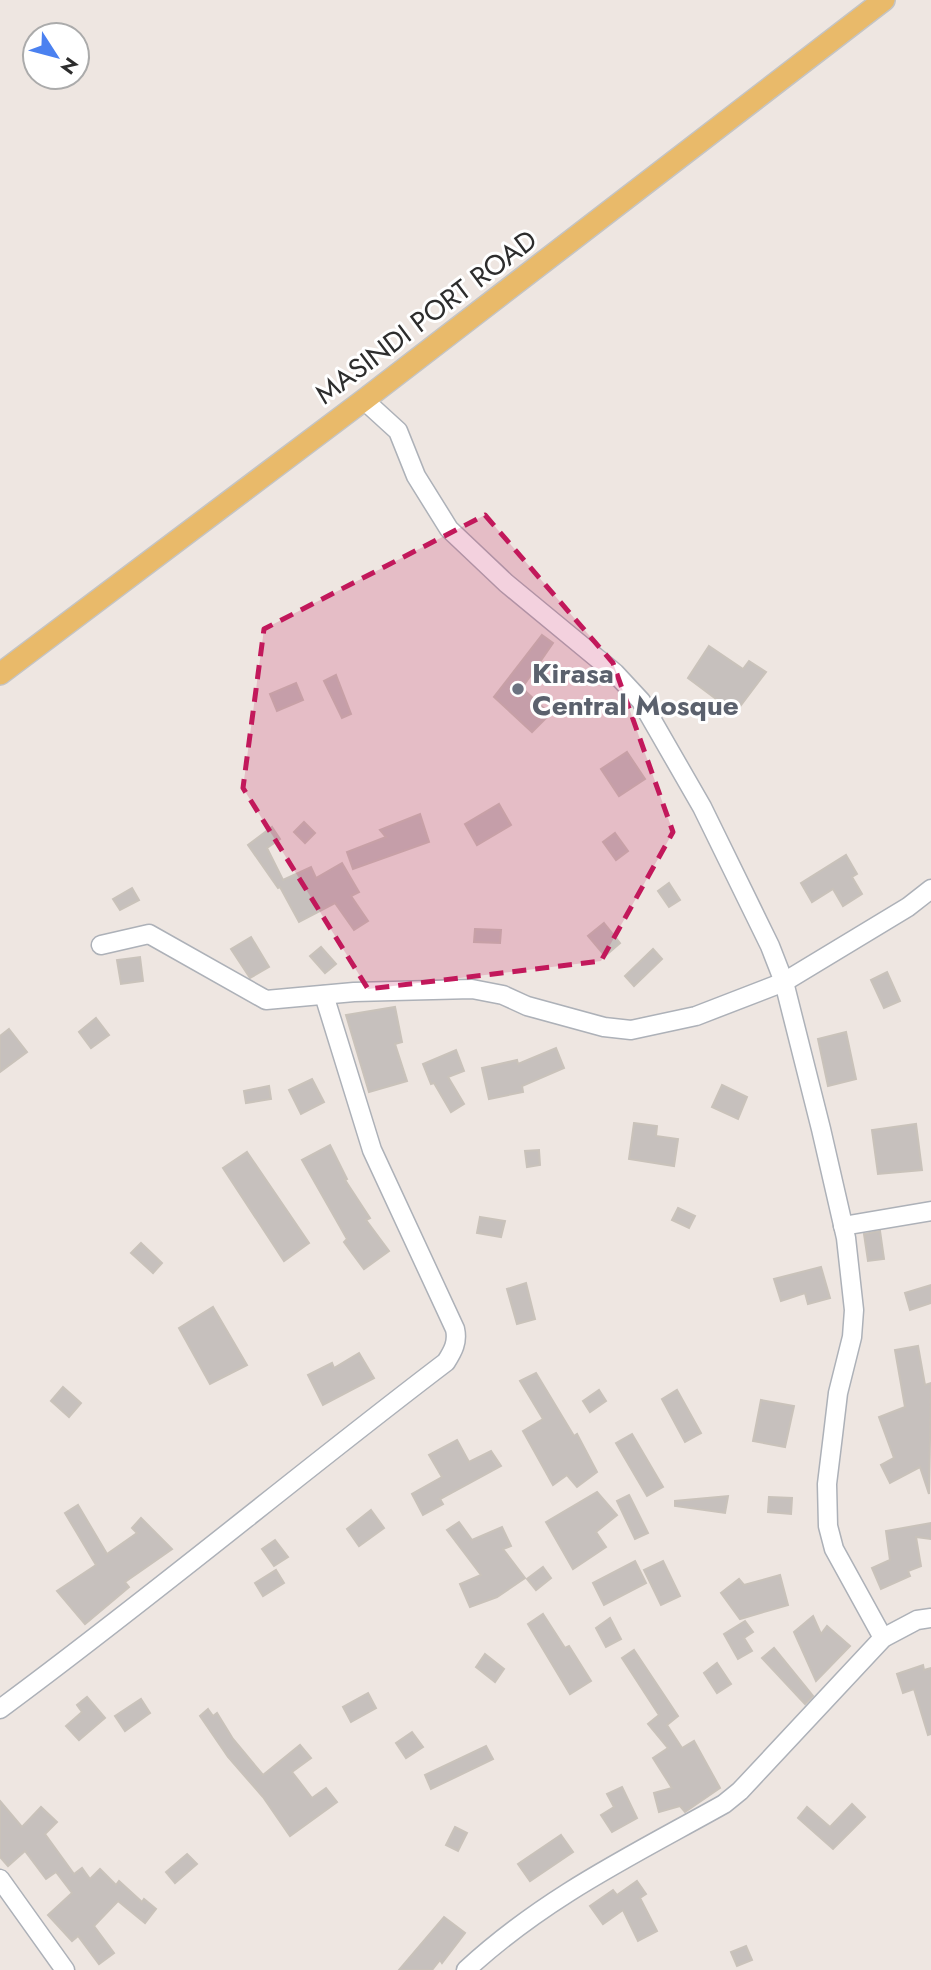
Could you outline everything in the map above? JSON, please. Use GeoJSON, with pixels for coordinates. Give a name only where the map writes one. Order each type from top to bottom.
{"type":"FeatureCollection","features":[{"type":"Feature","properties":{"kind":"main road","name":"MASINDI PORT ROAD"},"geometry":{"type":"LineString","coordinates":[[0,674],[364,400],[884,0]]}},
{"type":"Feature","properties":{"kind":"street"},"geometry":{"type":"LineString","coordinates":[[364,400],[398,431],[422,488],[449,529],[506,583],[615,673],[641,701],[702,807],[754,911],[784,982],[843,1226],[854,1310],[852,1337],[838,1393],[827,1484],[828,1526],[834,1549],[883,1638]]}},
{"type":"Feature","properties":{"kind":"street"},"geometry":{"type":"LineString","coordinates":[[101,945],[149,934],[265,1000],[472,989],[503,995],[527,1006],[604,1027],[631,1030],[696,1016],[784,982],[908,908],[931,889]]}},
{"type":"Feature","properties":{"kind":"street"},"geometry":{"type":"LineString","coordinates":[[0,1709],[109,1629],[303,1471],[446,1362],[453,1350],[457,1338],[455,1329],[372,1150],[324,995]]}},
{"type":"Feature","properties":{"kind":"street"},"geometry":{"type":"LineString","coordinates":[[843,1226],[931,1211]]}},
{"type":"Feature","properties":{"kind":"street"},"geometry":{"type":"LineString","coordinates":[[466,1970],[494,1944],[560,1895],[724,1804],[740,1791],[883,1638],[917,1620],[931,1618]]}},
{"type":"Feature","properties":{"kind":"street"},"geometry":{"type":"LineString","coordinates":[[0,1879],[65,1970]]}},
{"type":"Feature","properties":{"kind":"highlighted area"},"geometry":{"type":"Polygon","coordinates":[[[485,515],[613,663],[673,832],[601,961],[368,989],[243,788],[264,629],[485,515]]]}},
{"type":"Feature","properties":{"kind":"building"},"geometry":{"type":"Polygon","coordinates":[[[542,635],[553,643],[522,688],[550,714],[532,732],[494,697],[542,635]]]}},
{"type":"Feature","properties":{"kind":"building"},"geometry":{"type":"Polygon","coordinates":[[[709,646],[743,669],[749,661],[766,672],[735,713],[688,678],[709,646]]]}},
{"type":"Feature","properties":{"kind":"building"},"geometry":{"type":"Polygon","coordinates":[[[336,675],[351,714],[342,718],[324,681],[336,675]]]}},
{"type":"Feature","properties":{"kind":"building"},"geometry":{"type":"Polygon","coordinates":[[[296,683],[303,700],[277,711],[270,694],[296,683]]]}},
{"type":"Feature","properties":{"kind":"building"},"geometry":{"type":"Polygon","coordinates":[[[627,752],[645,779],[619,796],[601,769],[627,752]]]}},
{"type":"Feature","properties":{"kind":"building"},"geometry":{"type":"Polygon","coordinates":[[[499,804],[511,825],[477,845],[465,824],[499,804]]]}},
{"type":"Feature","properties":{"kind":"building"},"geometry":{"type":"Polygon","coordinates":[[[420,814],[429,842],[353,869],[347,852],[386,837],[380,830],[420,814]]]}},
{"type":"Feature","properties":{"kind":"building"},"geometry":{"type":"Polygon","coordinates":[[[304,822],[315,833],[305,843],[294,832],[304,822]]]}},
{"type":"Feature","properties":{"kind":"building"},"geometry":{"type":"Polygon","coordinates":[[[272,827],[280,839],[267,848],[283,880],[311,867],[316,878],[342,863],[359,892],[351,896],[368,921],[354,930],[335,903],[299,922],[280,887],[278,888],[248,845],[272,827]]]}},
{"type":"Feature","properties":{"kind":"building"},"geometry":{"type":"Polygon","coordinates":[[[615,833],[628,851],[616,860],[603,842],[615,833]]]}},
{"type":"Feature","properties":{"kind":"building"},"geometry":{"type":"Polygon","coordinates":[[[846,855],[857,874],[852,877],[862,894],[843,906],[833,889],[812,902],[801,883],[846,855]]]}},
{"type":"Feature","properties":{"kind":"building"},"geometry":{"type":"Polygon","coordinates":[[[669,883],[680,900],[669,907],[658,891],[669,883]]]}},
{"type":"Feature","properties":{"kind":"building"},"geometry":{"type":"Polygon","coordinates":[[[132,888],[139,900],[120,910],[113,899],[132,888]]]}},
{"type":"Feature","properties":{"kind":"building"},"geometry":{"type":"Polygon","coordinates":[[[604,923],[620,943],[605,956],[588,936],[604,923]]]}},
{"type":"Feature","properties":{"kind":"building"},"geometry":{"type":"Polygon","coordinates":[[[475,929],[501,930],[500,943],[474,942],[475,929]]]}},
{"type":"Feature","properties":{"kind":"building"},"geometry":{"type":"Polygon","coordinates":[[[251,937],[269,967],[250,978],[231,949],[251,937]]]}},
{"type":"Feature","properties":{"kind":"building"},"geometry":{"type":"Polygon","coordinates":[[[321,947],[336,964],[325,973],[310,956],[321,947]]]}},
{"type":"Feature","properties":{"kind":"building"},"geometry":{"type":"Polygon","coordinates":[[[653,949],[662,959],[634,986],[625,976],[653,949]]]}},
{"type":"Feature","properties":{"kind":"building"},"geometry":{"type":"Polygon","coordinates":[[[140,957],[143,981],[121,984],[117,960],[140,957]]]}},
{"type":"Feature","properties":{"kind":"building"},"geometry":{"type":"Polygon","coordinates":[[[887,972],[900,1001],[884,1008],[871,980],[887,972]]]}},
{"type":"Feature","properties":{"kind":"building"},"geometry":{"type":"Polygon","coordinates":[[[395,1007],[402,1042],[395,1044],[407,1081],[369,1092],[346,1015],[395,1007]]]}},
{"type":"Feature","properties":{"kind":"building"},"geometry":{"type":"Polygon","coordinates":[[[96,1018],[109,1035],[91,1048],[79,1032],[96,1018]]]}},
{"type":"Feature","properties":{"kind":"building"},"geometry":{"type":"Polygon","coordinates":[[[9,1029],[27,1052],[0,1072],[0,1036],[9,1029]]]}},
{"type":"Feature","properties":{"kind":"building"},"geometry":{"type":"Polygon","coordinates":[[[846,1032],[856,1079],[828,1086],[818,1039],[846,1032]]]}},
{"type":"Feature","properties":{"kind":"building"},"geometry":{"type":"Polygon","coordinates":[[[556,1048],[564,1068],[522,1086],[523,1092],[489,1099],[482,1068],[517,1060],[518,1064],[556,1048]]]}},
{"type":"Feature","properties":{"kind":"building"},"geometry":{"type":"Polygon","coordinates":[[[456,1050],[464,1071],[448,1077],[464,1104],[451,1112],[434,1083],[431,1084],[423,1064],[456,1050]]]}},
{"type":"Feature","properties":{"kind":"building"},"geometry":{"type":"Polygon","coordinates":[[[312,1079],[324,1102],[301,1114],[289,1090],[312,1079]]]}},
{"type":"Feature","properties":{"kind":"building"},"geometry":{"type":"Polygon","coordinates":[[[722,1085],[747,1097],[738,1119],[712,1107],[722,1085]]]}},
{"type":"Feature","properties":{"kind":"building"},"geometry":{"type":"Polygon","coordinates":[[[269,1086],[271,1099],[246,1103],[244,1091],[269,1086]]]}},
{"type":"Feature","properties":{"kind":"building"},"geometry":{"type":"Polygon","coordinates":[[[634,1123],[657,1126],[656,1136],[678,1139],[674,1166],[629,1159],[634,1123]]]}},
{"type":"Feature","properties":{"kind":"building"},"geometry":{"type":"Polygon","coordinates":[[[916,1124],[922,1170],[878,1174],[872,1130],[916,1124]]]}},
{"type":"Feature","properties":{"kind":"building"},"geometry":{"type":"Polygon","coordinates":[[[330,1145],[347,1179],[345,1180],[370,1218],[366,1220],[389,1251],[364,1269],[344,1242],[347,1239],[302,1160],[330,1145]]]}},
{"type":"Feature","properties":{"kind":"building"},"geometry":{"type":"Polygon","coordinates":[[[539,1150],[540,1165],[527,1167],[525,1151],[539,1150]]]}},
{"type":"Feature","properties":{"kind":"building"},"geometry":{"type":"Polygon","coordinates":[[[247,1152],[309,1243],[284,1261],[223,1168],[247,1152]]]}},
{"type":"Feature","properties":{"kind":"building"},"geometry":{"type":"Polygon","coordinates":[[[678,1208],[695,1216],[689,1228],[672,1220],[678,1208]]]}},
{"type":"Feature","properties":{"kind":"building"},"geometry":{"type":"Polygon","coordinates":[[[480,1217],[505,1221],[501,1237],[477,1233],[480,1217]]]}},
{"type":"Feature","properties":{"kind":"building"},"geometry":{"type":"Polygon","coordinates":[[[880,1231],[884,1259],[868,1261],[864,1234],[880,1231]]]}},
{"type":"Feature","properties":{"kind":"building"},"geometry":{"type":"Polygon","coordinates":[[[141,1243],[162,1263],[153,1273],[131,1253],[141,1243]]]}},
{"type":"Feature","properties":{"kind":"building"},"geometry":{"type":"Polygon","coordinates":[[[821,1267],[830,1298],[808,1304],[805,1293],[781,1301],[774,1279],[821,1267]]]}},
{"type":"Feature","properties":{"kind":"building"},"geometry":{"type":"Polygon","coordinates":[[[526,1283],[535,1319],[517,1324],[507,1289],[526,1283]]]}},
{"type":"Feature","properties":{"kind":"building"},"geometry":{"type":"Polygon","coordinates":[[[931,1285],[931,1303],[910,1310],[905,1293],[931,1285]]]}},
{"type":"Feature","properties":{"kind":"building"},"geometry":{"type":"Polygon","coordinates":[[[213,1307],[247,1365],[210,1384],[179,1328],[213,1307]]]}},
{"type":"Feature","properties":{"kind":"building"},"geometry":{"type":"Polygon","coordinates":[[[918,1346],[925,1385],[931,1383],[929,1494],[920,1467],[890,1483],[881,1465],[894,1458],[879,1417],[905,1407],[895,1350],[918,1346]]]}},
{"type":"Feature","properties":{"kind":"building"},"geometry":{"type":"Polygon","coordinates":[[[359,1353],[374,1378],[323,1405],[308,1375],[332,1363],[334,1368],[359,1353]]]}},
{"type":"Feature","properties":{"kind":"building"},"geometry":{"type":"Polygon","coordinates":[[[536,1373],[574,1436],[577,1434],[597,1472],[577,1487],[567,1475],[553,1485],[523,1431],[543,1419],[520,1381],[536,1373]]]}},
{"type":"Feature","properties":{"kind":"building"},"geometry":{"type":"Polygon","coordinates":[[[63,1387],[81,1403],[69,1417],[51,1401],[63,1387]]]}},
{"type":"Feature","properties":{"kind":"building"},"geometry":{"type":"Polygon","coordinates":[[[599,1390],[606,1401],[590,1412],[583,1401],[599,1390]]]}},
{"type":"Feature","properties":{"kind":"building"},"geometry":{"type":"Polygon","coordinates":[[[677,1390],[701,1433],[685,1442],[662,1399],[677,1390]]]}},
{"type":"Feature","properties":{"kind":"building"},"geometry":{"type":"Polygon","coordinates":[[[761,1400],[794,1406],[785,1447],[753,1441],[761,1400]]]}},
{"type":"Feature","properties":{"kind":"building"},"geometry":{"type":"Polygon","coordinates":[[[632,1434],[663,1487],[647,1496],[616,1443],[632,1434]]]}},
{"type":"Feature","properties":{"kind":"building"},"geometry":{"type":"Polygon","coordinates":[[[457,1440],[469,1462],[491,1451],[501,1466],[440,1499],[443,1504],[423,1515],[412,1494],[442,1477],[429,1455],[457,1440]]]}},
{"type":"Feature","properties":{"kind":"building"},"geometry":{"type":"Polygon","coordinates":[[[597,1492],[617,1515],[596,1532],[606,1547],[573,1569],[546,1522],[597,1492]]]}},
{"type":"Feature","properties":{"kind":"building"},"geometry":{"type":"Polygon","coordinates":[[[629,1495],[648,1533],[635,1539],[617,1501],[629,1495]]]}},
{"type":"Feature","properties":{"kind":"building"},"geometry":{"type":"Polygon","coordinates":[[[728,1496],[725,1513],[675,1506],[675,1501],[728,1496]]]}},
{"type":"Feature","properties":{"kind":"building"},"geometry":{"type":"Polygon","coordinates":[[[769,1497],[792,1498],[791,1514],[768,1512],[769,1497]]]}},
{"type":"Feature","properties":{"kind":"building"},"geometry":{"type":"Polygon","coordinates":[[[78,1505],[107,1554],[137,1533],[132,1528],[141,1518],[172,1549],[125,1582],[129,1587],[85,1624],[57,1591],[96,1565],[65,1513],[78,1505]]]}},
{"type":"Feature","properties":{"kind":"building"},"geometry":{"type":"Polygon","coordinates":[[[371,1510],[384,1528],[359,1546],[347,1529],[371,1510]]]}},
{"type":"Feature","properties":{"kind":"building"},"geometry":{"type":"Polygon","coordinates":[[[459,1522],[472,1540],[502,1527],[511,1546],[503,1549],[525,1578],[497,1597],[470,1607],[460,1584],[481,1575],[447,1530],[459,1522]]]}},
{"type":"Feature","properties":{"kind":"building"},"geometry":{"type":"Polygon","coordinates":[[[931,1523],[931,1539],[916,1537],[921,1566],[908,1571],[910,1576],[881,1589],[872,1568],[890,1560],[886,1531],[931,1523]]]}},
{"type":"Feature","properties":{"kind":"building"},"geometry":{"type":"Polygon","coordinates":[[[275,1540],[288,1557],[274,1566],[262,1549],[275,1540]]]}},
{"type":"Feature","properties":{"kind":"building"},"geometry":{"type":"Polygon","coordinates":[[[635,1561],[646,1583],[604,1605],[593,1583],[635,1561]]]}},
{"type":"Feature","properties":{"kind":"building"},"geometry":{"type":"Polygon","coordinates":[[[663,1561],[680,1596],[661,1605],[644,1570],[663,1561]]]}},
{"type":"Feature","properties":{"kind":"building"},"geometry":{"type":"Polygon","coordinates":[[[543,1567],[551,1578],[536,1590],[527,1579],[543,1567]]]}},
{"type":"Feature","properties":{"kind":"building"},"geometry":{"type":"Polygon","coordinates":[[[276,1570],[284,1583],[263,1596],[255,1583],[276,1570]]]}},
{"type":"Feature","properties":{"kind":"building"},"geometry":{"type":"Polygon","coordinates":[[[780,1575],[788,1605],[740,1619],[721,1593],[739,1579],[744,1585],[780,1575]]]}},
{"type":"Feature","properties":{"kind":"building"},"geometry":{"type":"Polygon","coordinates":[[[543,1614],[565,1648],[569,1646],[591,1681],[570,1694],[528,1624],[543,1614]]]}},
{"type":"Feature","properties":{"kind":"building"},"geometry":{"type":"Polygon","coordinates":[[[813,1616],[821,1634],[827,1626],[850,1646],[816,1681],[794,1632],[813,1616]]]}},
{"type":"Feature","properties":{"kind":"building"},"geometry":{"type":"Polygon","coordinates":[[[610,1618],[621,1639],[606,1647],[596,1628],[610,1618]]]}},
{"type":"Feature","properties":{"kind":"building"},"geometry":{"type":"Polygon","coordinates":[[[745,1621],[753,1632],[744,1638],[752,1651],[738,1659],[724,1634],[745,1621]]]}},
{"type":"Feature","properties":{"kind":"building"},"geometry":{"type":"Polygon","coordinates":[[[774,1648],[813,1696],[805,1704],[762,1658],[774,1648]]]}},
{"type":"Feature","properties":{"kind":"building"},"geometry":{"type":"Polygon","coordinates":[[[634,1650],[678,1716],[667,1725],[682,1748],[694,1741],[720,1788],[685,1812],[680,1806],[659,1812],[654,1793],[672,1788],[653,1758],[668,1748],[648,1724],[659,1715],[622,1658],[634,1650]]]}},
{"type":"Feature","properties":{"kind":"building"},"geometry":{"type":"Polygon","coordinates":[[[485,1654],[504,1669],[495,1682],[476,1667],[485,1654]]]}},
{"type":"Feature","properties":{"kind":"building"},"geometry":{"type":"Polygon","coordinates":[[[717,1663],[731,1684],[717,1693],[704,1673],[717,1663]]]}},
{"type":"Feature","properties":{"kind":"building"},"geometry":{"type":"Polygon","coordinates":[[[923,1665],[924,1670],[931,1668],[931,1734],[928,1735],[914,1689],[903,1693],[897,1674],[923,1665]]]}},
{"type":"Feature","properties":{"kind":"building"},"geometry":{"type":"Polygon","coordinates":[[[368,1693],[376,1708],[351,1722],[343,1707],[368,1693]]]}},
{"type":"Feature","properties":{"kind":"building"},"geometry":{"type":"Polygon","coordinates":[[[87,1697],[105,1718],[79,1740],[66,1726],[82,1712],[77,1705],[87,1697]]]}},
{"type":"Feature","properties":{"kind":"building"},"geometry":{"type":"Polygon","coordinates":[[[141,1699],[150,1713],[125,1731],[115,1716],[141,1699]]]}},
{"type":"Feature","properties":{"kind":"building"},"geometry":{"type":"Polygon","coordinates":[[[208,1709],[213,1716],[217,1713],[233,1739],[263,1775],[300,1745],[311,1758],[292,1772],[312,1798],[326,1788],[337,1802],[290,1836],[263,1797],[228,1757],[200,1716],[208,1709]]]}},
{"type":"Feature","properties":{"kind":"building"},"geometry":{"type":"Polygon","coordinates":[[[412,1732],[423,1747],[406,1758],[396,1743],[412,1732]]]}},
{"type":"Feature","properties":{"kind":"building"},"geometry":{"type":"Polygon","coordinates":[[[486,1746],[493,1759],[431,1789],[425,1775],[486,1746]]]}},
{"type":"Feature","properties":{"kind":"building"},"geometry":{"type":"Polygon","coordinates":[[[622,1787],[637,1818],[612,1832],[601,1815],[614,1807],[607,1794],[622,1787]]]}},
{"type":"Feature","properties":{"kind":"building"},"geometry":{"type":"Polygon","coordinates":[[[0,1801],[22,1827],[41,1807],[57,1822],[45,1834],[74,1874],[82,1868],[90,1879],[100,1869],[116,1885],[119,1881],[142,1902],[144,1899],[156,1909],[145,1923],[118,1901],[94,1926],[114,1953],[99,1964],[78,1936],[72,1941],[48,1915],[72,1893],[56,1872],[46,1879],[25,1851],[8,1866],[0,1857],[0,1801]]]}},
{"type":"Feature","properties":{"kind":"building"},"geometry":{"type":"Polygon","coordinates":[[[852,1804],[865,1817],[833,1849],[798,1818],[807,1807],[830,1827],[852,1804]]]}},
{"type":"Feature","properties":{"kind":"building"},"geometry":{"type":"Polygon","coordinates":[[[455,1827],[467,1833],[458,1851],[446,1845],[455,1827]]]}},
{"type":"Feature","properties":{"kind":"building"},"geometry":{"type":"Polygon","coordinates":[[[561,1835],[573,1852],[530,1881],[518,1864],[561,1835]]]}},
{"type":"Feature","properties":{"kind":"building"},"geometry":{"type":"Polygon","coordinates":[[[187,1854],[197,1864],[175,1883],[166,1872],[187,1854]]]}},
{"type":"Feature","properties":{"kind":"building"},"geometry":{"type":"Polygon","coordinates":[[[637,1881],[646,1894],[640,1898],[657,1931],[638,1941],[623,1910],[603,1924],[590,1906],[613,1890],[617,1895],[637,1881]]]}},
{"type":"Feature","properties":{"kind":"building"},"geometry":{"type":"Polygon","coordinates":[[[444,1917],[465,1933],[442,1963],[440,1960],[432,1970],[399,1970],[444,1917]]]}},
{"type":"Feature","properties":{"kind":"building"},"geometry":{"type":"Polygon","coordinates":[[[746,1946],[752,1960],[737,1966],[731,1952],[746,1946]]]}},
{"type":"Feature","properties":{"kind":"place","name":"Kirasa Central Mosque"},"geometry":{"type":"Point","coordinates":[518,689]}}]}
